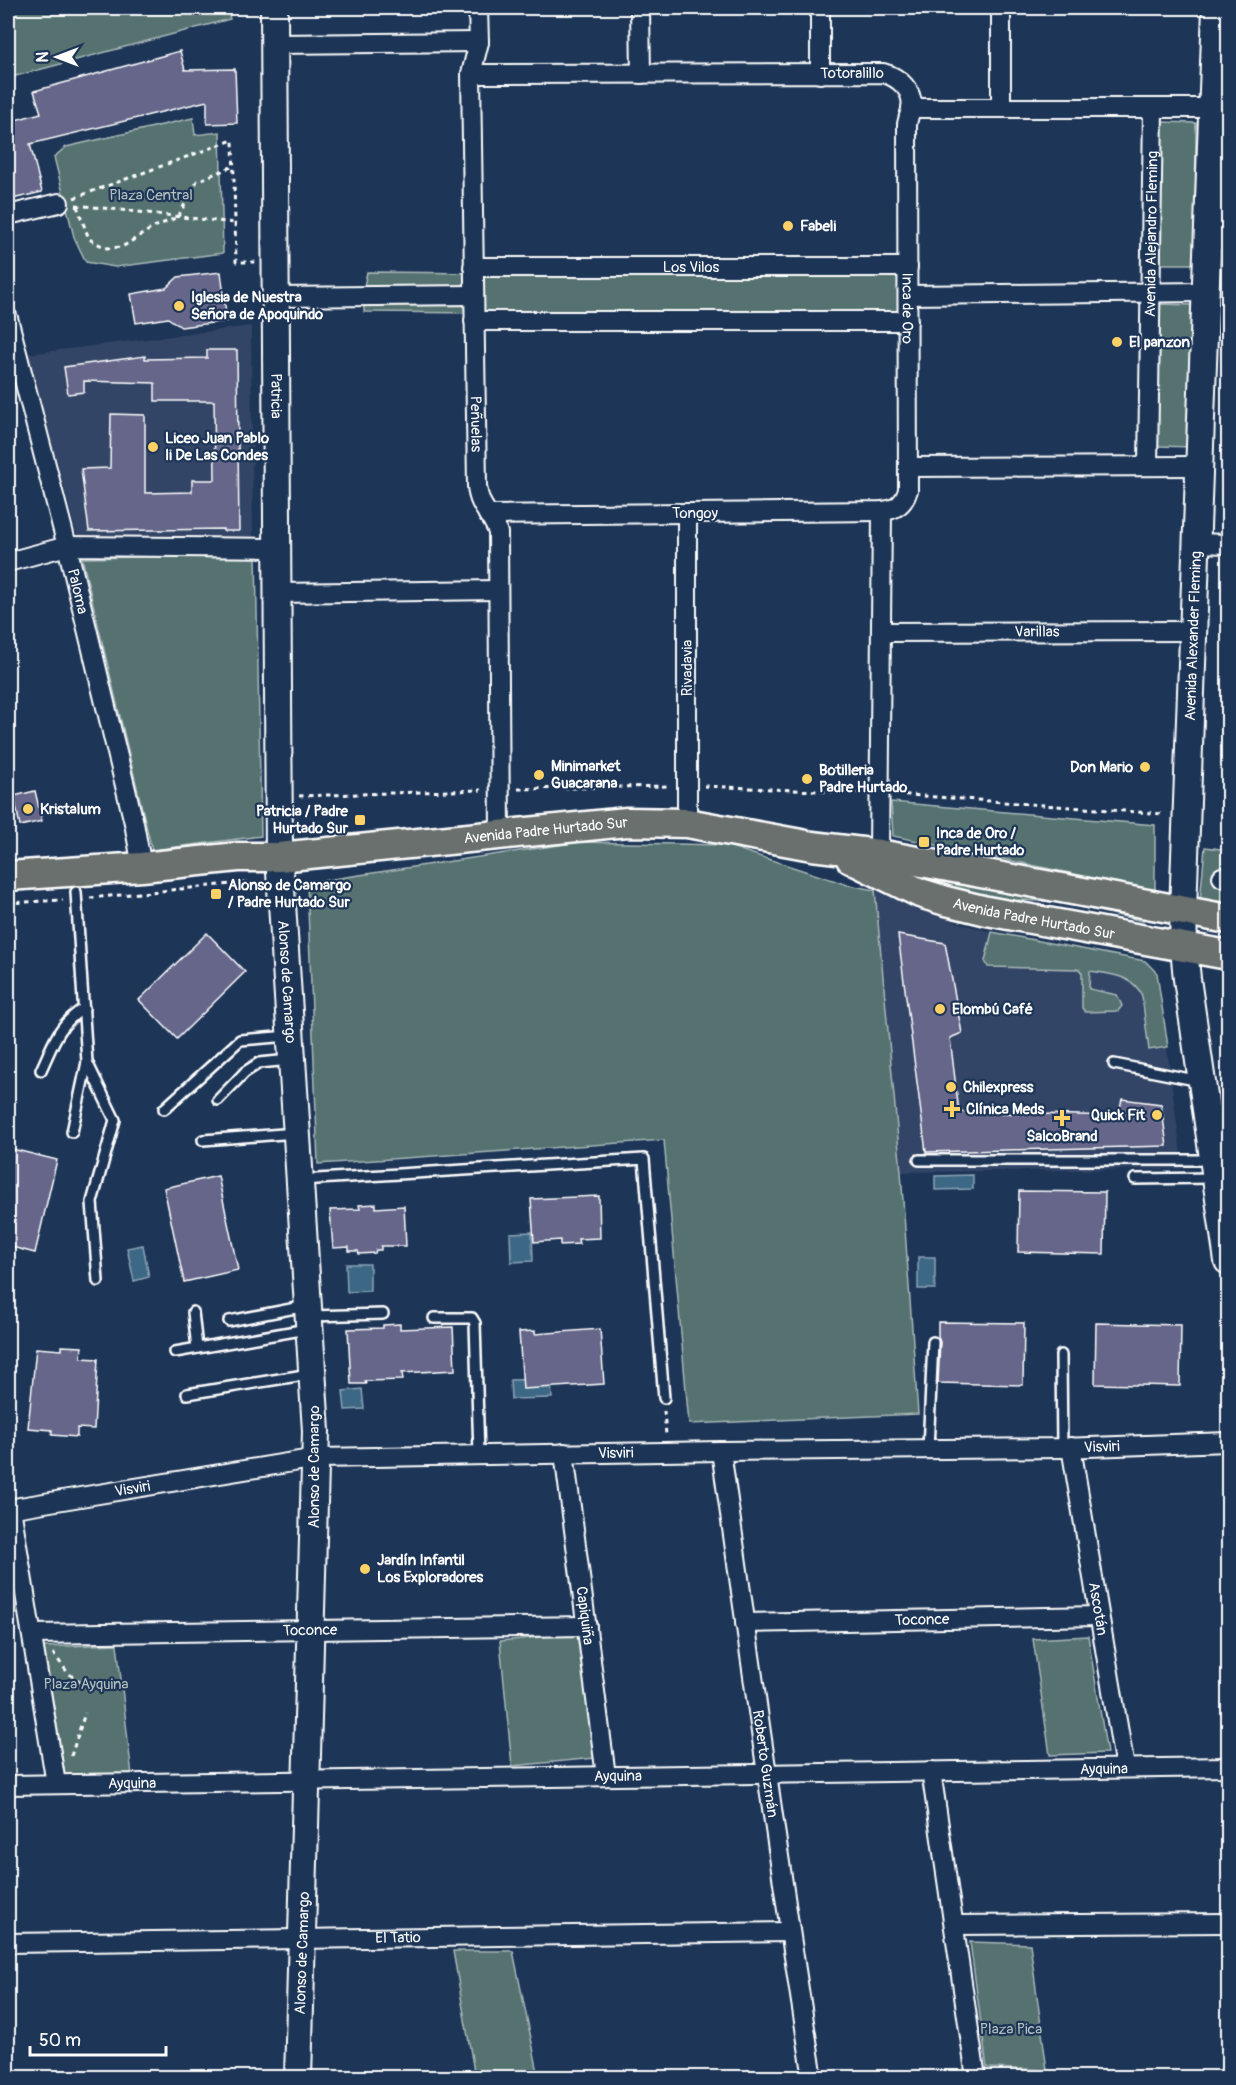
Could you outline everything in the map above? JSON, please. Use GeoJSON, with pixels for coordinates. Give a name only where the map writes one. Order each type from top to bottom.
{"type":"FeatureCollection","features":[{"type":"Feature","properties":{"kind":"main road","name":"Avenida Padre Hurtado Sur"},"geometry":{"type":"LineString","coordinates":[[8,876],[142,867],[237,857],[279,857],[627,822],[687,823],[812,846],[879,854],[1228,919]]}},
{"type":"Feature","properties":{"kind":"main road","name":"Avenida Padre Hurtado Sur"},"geometry":{"type":"LineString","coordinates":[[812,846],[851,860],[920,892],[946,901],[987,911],[1228,955]]}},
{"type":"Feature","properties":{"kind":"main road","name":"Avenida Padre Hurtado Sur"},"geometry":{"type":"LineString","coordinates":[[8,894],[76,892],[220,876],[279,857]]}},
{"type":"Feature","properties":{"kind":"street","name":"Patricia"},"geometry":{"type":"LineString","coordinates":[[274,8],[279,857]]}},
{"type":"Feature","properties":{"kind":"street","name":"Peñuelas"},"geometry":{"type":"LineString","coordinates":[[478,8],[479,42],[471,74],[477,486],[479,498],[498,533],[500,834]]}},
{"type":"Feature","properties":{"kind":"street"},"geometry":{"type":"LineString","coordinates":[[640,8],[641,74]]}},
{"type":"Feature","properties":{"kind":"street"},"geometry":{"type":"LineString","coordinates":[[820,8],[820,74]]}},
{"type":"Feature","properties":{"kind":"street"},"geometry":{"type":"LineString","coordinates":[[1001,8],[1001,108]]}},
{"type":"Feature","properties":{"kind":"street","name":"Avenida Alexander Fleming"},"geometry":{"type":"LineString","coordinates":[[1216,8],[1212,108],[1218,239],[1206,292],[1183,911],[1184,948],[1202,1081],[1217,1115],[1214,1169],[1228,1262]]}},
{"type":"Feature","properties":{"kind":"street"},"geometry":{"type":"LineString","coordinates":[[274,44],[479,42]]}},
{"type":"Feature","properties":{"kind":"street","name":"Totoralillo"},"geometry":{"type":"LineString","coordinates":[[471,74],[883,73],[897,78],[908,91],[911,108]]}},
{"type":"Feature","properties":{"kind":"street"},"geometry":{"type":"LineString","coordinates":[[911,108],[1212,108]]}},
{"type":"Feature","properties":{"kind":"street","name":"Inca de Oro"},"geometry":{"type":"LineString","coordinates":[[900,505],[908,490],[907,124],[911,108]]}},
{"type":"Feature","properties":{"kind":"street","name":"Avenida Alejandro Fleming"},"geometry":{"type":"LineString","coordinates":[[1148,466],[1153,108]]}},
{"type":"Feature","properties":{"kind":"street"},"geometry":{"type":"LineString","coordinates":[[8,215],[68,204]]}},
{"type":"Feature","properties":{"kind":"street","name":"Los Vilos"},"geometry":{"type":"LineString","coordinates":[[473,267],[908,267]]}},
{"type":"Feature","properties":{"kind":"street"},"geometry":{"type":"LineString","coordinates":[[908,295],[1206,292]]}},
{"type":"Feature","properties":{"kind":"street"},"geometry":{"type":"LineString","coordinates":[[276,297],[474,295]]}},
{"type":"Feature","properties":{"kind":"street","name":"Paloma"},"geometry":{"type":"LineString","coordinates":[[8,318],[67,546],[134,823],[142,867]]}},
{"type":"Feature","properties":{"kind":"street"},"geometry":{"type":"LineString","coordinates":[[474,321],[908,321]]}},
{"type":"Feature","properties":{"kind":"street"},"geometry":{"type":"LineString","coordinates":[[908,467],[1200,466]]}},
{"type":"Feature","properties":{"kind":"street","name":"Tongoy"},"geometry":{"type":"LineString","coordinates":[[488,515],[882,512],[890,511],[900,505]]}},
{"type":"Feature","properties":{"kind":"street"},"geometry":{"type":"LineString","coordinates":[[879,854],[882,512]]}},
{"type":"Feature","properties":{"kind":"street","name":"Rivadavia"},"geometry":{"type":"LineString","coordinates":[[687,513],[687,823]]}},
{"type":"Feature","properties":{"kind":"street"},"geometry":{"type":"LineString","coordinates":[[1196,543],[1228,544]]}},
{"type":"Feature","properties":{"kind":"street"},"geometry":{"type":"LineString","coordinates":[[8,562],[67,546],[277,548]]}},
{"type":"Feature","properties":{"kind":"street"},"geometry":{"type":"LineString","coordinates":[[277,593],[498,590]]}},
{"type":"Feature","properties":{"kind":"street","name":"Varillas"},"geometry":{"type":"LineString","coordinates":[[881,632],[1193,631]]}},
{"type":"Feature","properties":{"kind":"street","name":"Alonso de Camargo"},"geometry":{"type":"LineString","coordinates":[[279,857],[317,1458],[298,2078]]}},
{"type":"Feature","properties":{"kind":"street","name":"Visviri"},"geometry":{"type":"LineString","coordinates":[[9,1509],[317,1458],[666,1451],[1067,1447],[1228,1442]]}},
{"type":"Feature","properties":{"kind":"street","name":"Ascotán"},"geometry":{"type":"LineString","coordinates":[[1067,1447],[1125,1768]]}},
{"type":"Feature","properties":{"kind":"street","name":"Roberto Guzmán"},"geometry":{"type":"LineString","coordinates":[[721,1451],[777,1830],[789,1932],[813,2078]]}},
{"type":"Feature","properties":{"kind":"street","name":"Capiquiña"},"geometry":{"type":"LineString","coordinates":[[564,1454],[606,1776]]}},
{"type":"Feature","properties":{"kind":"street"},"geometry":{"type":"LineString","coordinates":[[9,1509],[56,1784]]}},
{"type":"Feature","properties":{"kind":"street","name":"Toconce"},"geometry":{"type":"LineString","coordinates":[[745,1623],[1099,1616]]}},
{"type":"Feature","properties":{"kind":"street","name":"Toconce"},"geometry":{"type":"LineString","coordinates":[[32,1634],[587,1626]]}},
{"type":"Feature","properties":{"kind":"street","name":"Ayquina"},"geometry":{"type":"LineString","coordinates":[[8,1785],[1228,1767]]}},
{"type":"Feature","properties":{"kind":"street"},"geometry":{"type":"LineString","coordinates":[[931,1771],[976,2078]]}},
{"type":"Feature","properties":{"kind":"street"},"geometry":{"type":"LineString","coordinates":[[954,1925],[1228,1923]]}},
{"type":"Feature","properties":{"kind":"street","name":"El Tatio"},"geometry":{"type":"LineString","coordinates":[[8,1943],[789,1932]]}},
{"type":"Feature","properties":{"kind":"lane"},"geometry":{"type":"LineString","coordinates":[[72,1132],[87,1062],[76,892]]}},
{"type":"Feature","properties":{"kind":"lane"},"geometry":{"type":"LineString","coordinates":[[41,1070],[61,1027],[69,1017],[84,1008]]}},
{"type":"Feature","properties":{"kind":"lane"},"geometry":{"type":"LineString","coordinates":[[164,1109],[240,1040],[292,1048]]}},
{"type":"Feature","properties":{"kind":"lane"},"geometry":{"type":"LineString","coordinates":[[218,1100],[244,1072],[292,1048]]}},
{"type":"Feature","properties":{"kind":"lane"},"geometry":{"type":"LineString","coordinates":[[87,1062],[115,1120],[92,1202],[98,1281]]}},
{"type":"Feature","properties":{"kind":"lane"},"geometry":{"type":"LineString","coordinates":[[1114,1064],[1202,1081]]}},
{"type":"Feature","properties":{"kind":"lane"},"geometry":{"type":"LineString","coordinates":[[203,1140],[297,1133]]}},
{"type":"Feature","properties":{"kind":"lane"},"geometry":{"type":"LineString","coordinates":[[300,1180],[644,1159],[664,1398]]}},
{"type":"Feature","properties":{"kind":"lane"},"geometry":{"type":"LineString","coordinates":[[920,1160],[1214,1169]]}},
{"type":"Feature","properties":{"kind":"lane"},"geometry":{"type":"LineString","coordinates":[[1135,1179],[1214,1169]]}},
{"type":"Feature","properties":{"kind":"lane"},"geometry":{"type":"LineString","coordinates":[[193,1312],[197,1348]]}},
{"type":"Feature","properties":{"kind":"lane"},"geometry":{"type":"LineString","coordinates":[[229,1321],[383,1314]]}},
{"type":"Feature","properties":{"kind":"lane"},"geometry":{"type":"LineString","coordinates":[[175,1352],[309,1317]]}},
{"type":"Feature","properties":{"kind":"lane"},"geometry":{"type":"LineString","coordinates":[[434,1318],[466,1317],[472,1318],[475,1323],[479,1455]]}},
{"type":"Feature","properties":{"kind":"lane"},"geometry":{"type":"LineString","coordinates":[[928,1449],[933,1342]]}},
{"type":"Feature","properties":{"kind":"lane"},"geometry":{"type":"LineString","coordinates":[[1061,1355],[1067,1447]]}},
{"type":"Feature","properties":{"kind":"lane"},"geometry":{"type":"LineString","coordinates":[[186,1394],[313,1374]]}},
{"type":"Feature","properties":{"kind":"path"},"geometry":{"type":"LineString","coordinates":[[68,204],[233,140],[236,262],[275,262]]}},
{"type":"Feature","properties":{"kind":"path"},"geometry":{"type":"LineString","coordinates":[[68,204],[81,220],[89,238],[106,248],[122,247],[154,227],[178,217],[197,182],[234,166]]}},
{"type":"Feature","properties":{"kind":"path"},"geometry":{"type":"LineString","coordinates":[[68,204],[235,223]]}},
{"type":"Feature","properties":{"kind":"path"},"geometry":{"type":"LineString","coordinates":[[664,1398],[666,1451]]}},
{"type":"Feature","properties":{"kind":"path"},"geometry":{"type":"LineString","coordinates":[[32,1634],[57,1656],[68,1673],[80,1682]]}},
{"type":"Feature","properties":{"kind":"path"},"geometry":{"type":"LineString","coordinates":[[56,1784],[75,1749],[85,1713]]}},
{"type":"Feature","properties":{"kind":"shaded area","name":"Liceo Juan Pablo Ii De Las Condes"},"geometry":{"type":"Polygon","coordinates":[[[251,326],[253,540],[78,539],[28,354],[251,326]]]}},
{"type":"Feature","properties":{"kind":"shaded area"},"geometry":{"type":"Polygon","coordinates":[[[875,890],[962,924],[992,932],[1145,961],[1157,973],[1183,1169],[901,1172],[875,890]]]}},
{"type":"Feature","properties":{"kind":"shaded area"},"geometry":{"type":"Polygon","coordinates":[[[973,1175],[973,1189],[935,1190],[935,1176],[973,1175]]]}},
{"type":"Feature","properties":{"kind":"shaded area"},"geometry":{"type":"Polygon","coordinates":[[[532,1232],[533,1261],[511,1262],[510,1233],[532,1232]]]}},
{"type":"Feature","properties":{"kind":"shaded area"},"geometry":{"type":"Polygon","coordinates":[[[143,1245],[149,1277],[134,1281],[127,1248],[143,1245]]]}},
{"type":"Feature","properties":{"kind":"shaded area"},"geometry":{"type":"Polygon","coordinates":[[[918,1257],[935,1257],[935,1289],[918,1289],[918,1257]]]}},
{"type":"Feature","properties":{"kind":"shaded area"},"geometry":{"type":"Polygon","coordinates":[[[346,1264],[370,1264],[370,1291],[347,1292],[346,1264]]]}},
{"type":"Feature","properties":{"kind":"shaded area"},"geometry":{"type":"Polygon","coordinates":[[[551,1379],[552,1398],[511,1399],[510,1380],[551,1379]]]}},
{"type":"Feature","properties":{"kind":"shaded area"},"geometry":{"type":"Polygon","coordinates":[[[362,1389],[364,1409],[345,1410],[343,1391],[362,1389]]]}},
{"type":"Feature","properties":{"kind":"green space"},"geometry":{"type":"Polygon","coordinates":[[[8,8],[227,8],[230,19],[8,78],[8,8]]]}},
{"type":"Feature","properties":{"kind":"green space","name":"Plaza Central"},"geometry":{"type":"Polygon","coordinates":[[[193,118],[195,135],[220,132],[223,253],[115,267],[86,262],[74,237],[54,157],[66,147],[193,118]]]}},
{"type":"Feature","properties":{"kind":"green space"},"geometry":{"type":"Polygon","coordinates":[[[1160,122],[1196,123],[1195,264],[1158,264],[1160,122]]]}},
{"type":"Feature","properties":{"kind":"green space"},"geometry":{"type":"Polygon","coordinates":[[[367,272],[899,276],[902,316],[364,312],[364,286],[367,272]]]}},
{"type":"Feature","properties":{"kind":"green space"},"geometry":{"type":"Polygon","coordinates":[[[1158,304],[1195,305],[1193,447],[1157,446],[1158,304]]]}},
{"type":"Feature","properties":{"kind":"green space"},"geometry":{"type":"Polygon","coordinates":[[[256,555],[261,836],[152,850],[82,558],[256,555]]]}},
{"type":"Feature","properties":{"kind":"green space"},"geometry":{"type":"Polygon","coordinates":[[[891,802],[1155,825],[1155,891],[893,836],[891,802]]]}},
{"type":"Feature","properties":{"kind":"green space"},"geometry":{"type":"Polygon","coordinates":[[[579,842],[725,845],[848,885],[875,890],[901,1172],[918,1414],[689,1424],[664,1140],[318,1164],[307,883],[579,842]]]}},
{"type":"Feature","properties":{"kind":"green space"},"geometry":{"type":"Polygon","coordinates":[[[1205,847],[1228,850],[1228,905],[1200,901],[1205,847]]]}},
{"type":"Feature","properties":{"kind":"green space"},"geometry":{"type":"Polygon","coordinates":[[[893,867],[1143,915],[1143,921],[1057,902],[1021,900],[1002,902],[932,887],[893,867]]]}},
{"type":"Feature","properties":{"kind":"green space"},"geometry":{"type":"Polygon","coordinates":[[[992,932],[1145,961],[1157,973],[1168,1047],[1149,1050],[1142,996],[1138,989],[1127,980],[1090,971],[1089,989],[1117,995],[1122,1006],[1118,1011],[1085,1012],[1082,1008],[1082,973],[1079,969],[988,967],[985,961],[992,932]]]}},
{"type":"Feature","properties":{"kind":"green space"},"geometry":{"type":"Polygon","coordinates":[[[582,1633],[595,1758],[512,1766],[500,1641],[582,1633]]]}},
{"type":"Feature","properties":{"kind":"green space"},"geometry":{"type":"Polygon","coordinates":[[[1088,1636],[1107,1753],[1050,1755],[1033,1639],[1088,1636]]]}},
{"type":"Feature","properties":{"kind":"green space","name":"Plaza Ayquina"},"geometry":{"type":"Polygon","coordinates":[[[117,1644],[132,1776],[65,1775],[44,1647],[117,1644]]]}},
{"type":"Feature","properties":{"kind":"green space","name":"Plaza Pica"},"geometry":{"type":"Polygon","coordinates":[[[970,1942],[1030,1944],[1047,2070],[987,2068],[970,1942]]]}},
{"type":"Feature","properties":{"kind":"green space"},"geometry":{"type":"Polygon","coordinates":[[[453,1951],[513,1951],[539,2077],[475,2077],[453,1951]]]}},
{"type":"Feature","properties":{"kind":"building"},"geometry":{"type":"Polygon","coordinates":[[[180,51],[185,70],[235,69],[237,123],[207,124],[207,101],[30,144],[42,192],[8,200],[8,122],[41,113],[34,91],[180,51]]]}},
{"type":"Feature","properties":{"kind":"building","name":"Iglesia de Nuestra Señora de Apoquindo"},"geometry":{"type":"Polygon","coordinates":[[[221,272],[227,321],[181,327],[168,318],[136,323],[131,294],[166,288],[178,277],[221,272]]]}},
{"type":"Feature","properties":{"kind":"building"},"geometry":{"type":"Polygon","coordinates":[[[207,350],[237,350],[239,531],[223,531],[223,529],[89,531],[81,469],[110,468],[111,414],[145,415],[145,493],[192,492],[192,480],[215,480],[214,401],[155,401],[155,383],[84,381],[84,392],[68,394],[64,367],[145,356],[145,359],[207,358],[207,350]]]}},
{"type":"Feature","properties":{"kind":"building","name":"Kristalum"},"geometry":{"type":"Polygon","coordinates":[[[35,791],[42,821],[20,826],[14,796],[35,791]]]}},
{"type":"Feature","properties":{"kind":"building"},"geometry":{"type":"Polygon","coordinates":[[[207,933],[245,972],[177,1039],[139,1000],[207,933]]]}},
{"type":"Feature","properties":{"kind":"building"},"geometry":{"type":"Polygon","coordinates":[[[898,935],[945,943],[962,1033],[950,1038],[959,1112],[1118,1116],[1122,1099],[1161,1104],[1167,1146],[926,1152],[898,935]]]}},
{"type":"Feature","properties":{"kind":"building"},"geometry":{"type":"Polygon","coordinates":[[[8,1148],[57,1160],[35,1253],[8,1246],[8,1148]]]}},
{"type":"Feature","properties":{"kind":"building"},"geometry":{"type":"Polygon","coordinates":[[[218,1176],[238,1270],[184,1282],[164,1188],[218,1176]]]}},
{"type":"Feature","properties":{"kind":"building"},"geometry":{"type":"Polygon","coordinates":[[[1019,1191],[1105,1192],[1104,1254],[1018,1252],[1019,1191]]]}},
{"type":"Feature","properties":{"kind":"building"},"geometry":{"type":"Polygon","coordinates":[[[599,1196],[600,1238],[578,1239],[579,1244],[560,1245],[560,1240],[534,1242],[531,1199],[599,1196]]]}},
{"type":"Feature","properties":{"kind":"building"},"geometry":{"type":"Polygon","coordinates":[[[376,1204],[376,1208],[404,1206],[406,1246],[381,1246],[381,1250],[376,1250],[375,1253],[359,1254],[358,1251],[349,1251],[349,1247],[333,1248],[330,1210],[360,1209],[359,1205],[376,1204]]]}},
{"type":"Feature","properties":{"kind":"building"},"geometry":{"type":"Polygon","coordinates":[[[938,1322],[1024,1323],[1023,1385],[938,1383],[940,1342],[938,1322]]]}},
{"type":"Feature","properties":{"kind":"building"},"geometry":{"type":"Polygon","coordinates":[[[1096,1323],[1181,1325],[1180,1386],[1095,1384],[1096,1323]]]}},
{"type":"Feature","properties":{"kind":"building"},"geometry":{"type":"Polygon","coordinates":[[[400,1324],[400,1329],[453,1327],[455,1370],[402,1373],[403,1380],[365,1381],[366,1384],[351,1384],[348,1329],[383,1328],[383,1325],[400,1324]]]}},
{"type":"Feature","properties":{"kind":"building"},"geometry":{"type":"Polygon","coordinates":[[[600,1329],[604,1384],[523,1389],[519,1332],[535,1331],[535,1334],[600,1329]]]}},
{"type":"Feature","properties":{"kind":"building"},"geometry":{"type":"Polygon","coordinates":[[[62,1346],[82,1347],[81,1358],[98,1359],[94,1429],[77,1428],[77,1437],[52,1435],[52,1430],[28,1428],[36,1348],[62,1350],[62,1346]]]}},
{"type":"Feature","properties":{"kind":"place","name":"Fabeli"},"geometry":{"type":"Point","coordinates":[788,226]}},
{"type":"Feature","properties":{"kind":"place","name":"Iglesia de Nuestra Señora de Apoquindo"},"geometry":{"type":"Point","coordinates":[179,306]}},
{"type":"Feature","properties":{"kind":"place","name":"El panzon"},"geometry":{"type":"Point","coordinates":[1117,342]}},
{"type":"Feature","properties":{"kind":"place","name":"Liceo Juan Pablo Ii De Las Condes"},"geometry":{"type":"Point","coordinates":[153,447]}},
{"type":"Feature","properties":{"kind":"place","name":"Don Mario"},"geometry":{"type":"Point","coordinates":[1145,767]}},
{"type":"Feature","properties":{"kind":"place","name":"Minimarket Guacarana"},"geometry":{"type":"Point","coordinates":[539,775]}},
{"type":"Feature","properties":{"kind":"place","name":"Botilleria Padre Hurtado"},"geometry":{"type":"Point","coordinates":[807,779]}},
{"type":"Feature","properties":{"kind":"place","name":"Kristalum"},"geometry":{"type":"Point","coordinates":[28,809]}},
{"type":"Feature","properties":{"kind":"place","name":"Patricia / Padre Hurtado Sur"},"geometry":{"type":"Point","coordinates":[360,820]}},
{"type":"Feature","properties":{"kind":"place","name":"Inca de Oro / Padre Hurtado"},"geometry":{"type":"Point","coordinates":[924,842]}},
{"type":"Feature","properties":{"kind":"place","name":"Alonso de Camargo / Padre Hurtado Sur"},"geometry":{"type":"Point","coordinates":[216,894]}},
{"type":"Feature","properties":{"kind":"place","name":"Elombú Café"},"geometry":{"type":"Point","coordinates":[940,1009]}},
{"type":"Feature","properties":{"kind":"place","name":"Chilexpress"},"geometry":{"type":"Point","coordinates":[951,1087]}},
{"type":"Feature","properties":{"kind":"place","name":"Clínica Meds"},"geometry":{"type":"Point","coordinates":[952,1109]}},
{"type":"Feature","properties":{"kind":"place","name":"Quick Fit"},"geometry":{"type":"Point","coordinates":[1157,1115]}},
{"type":"Feature","properties":{"kind":"place","name":"SalcoBrand"},"geometry":{"type":"Point","coordinates":[1062,1118]}},
{"type":"Feature","properties":{"kind":"place","name":"Jardín Infantil Los Exploradores"},"geometry":{"type":"Point","coordinates":[365,1569]}}]}
